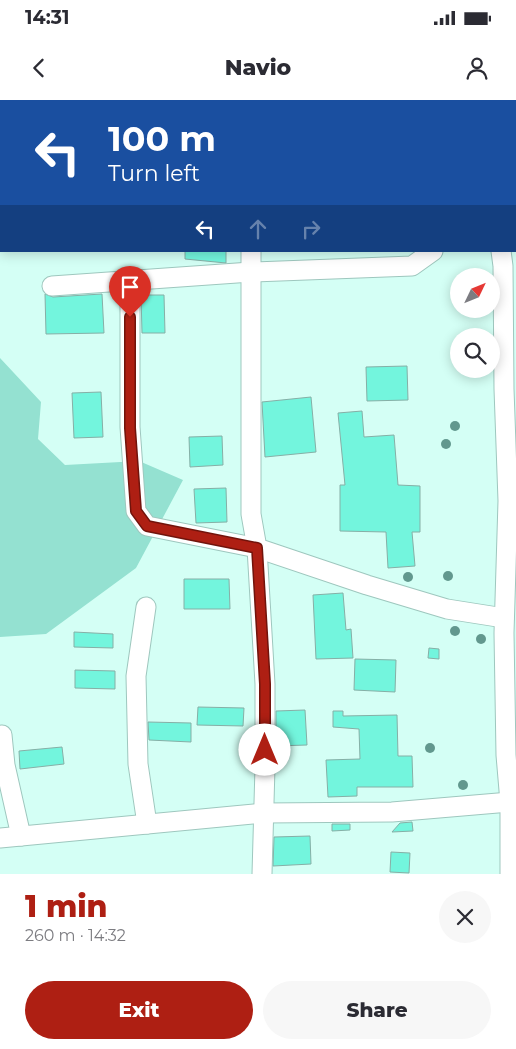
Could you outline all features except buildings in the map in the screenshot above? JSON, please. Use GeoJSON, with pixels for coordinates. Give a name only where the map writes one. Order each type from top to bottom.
{"type":"FeatureCollection","features":[{"type":"Feature","properties":{"kind":"street"},"geometry":{"type":"LineString","coordinates":[[251,252],[251,514],[257,548],[265,684],[262,874]]}},
{"type":"Feature","properties":{"kind":"street"},"geometry":{"type":"LineString","coordinates":[[52,286],[251,272],[412,266],[432,252]]}},
{"type":"Feature","properties":{"kind":"street"},"geometry":{"type":"LineString","coordinates":[[501,252],[503,266],[504,389],[512,501],[508,628],[512,872]]}},
{"type":"Feature","properties":{"kind":"street"},"geometry":{"type":"LineString","coordinates":[[130,280],[130,428],[136,511],[140,519],[147,526],[257,548],[508,628]]}},
{"type":"Feature","properties":{"kind":"street"},"geometry":{"type":"LineString","coordinates":[[146,607],[136,676],[138,764],[147,824]]}},
{"type":"Feature","properties":{"kind":"street"},"geometry":{"type":"LineString","coordinates":[[2,735],[5,765],[20,836]]}},
{"type":"Feature","properties":{"kind":"street"},"geometry":{"type":"LineString","coordinates":[[0,838],[264,814],[392,812],[510,802]]}},
{"type":"Feature","properties":{"kind":"green space"},"geometry":{"type":"Polygon","coordinates":[[[0,358],[41,402],[38,439],[65,465],[139,461],[183,480],[136,568],[46,634],[0,637],[0,358]]]}},
{"type":"Feature","properties":{"kind":"route"},"geometry":{"type":"LineString","coordinates":[[130,317],[130,428],[136,511],[140,519],[147,526],[257,548],[265,684],[265,750]]}}]}
